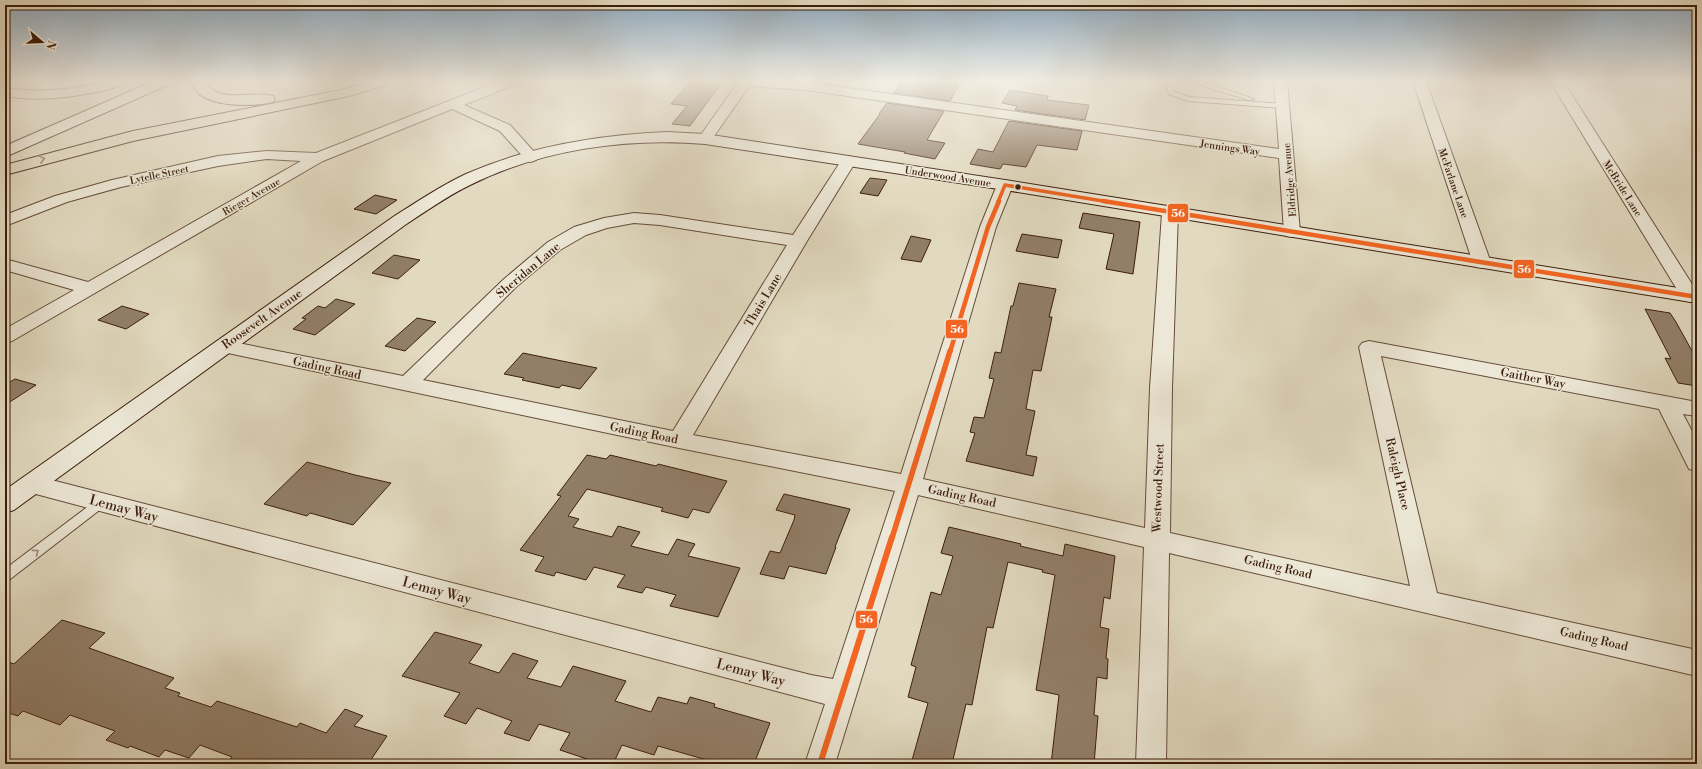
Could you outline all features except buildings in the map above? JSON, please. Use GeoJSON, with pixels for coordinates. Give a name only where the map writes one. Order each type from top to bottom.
{"type":"FeatureCollection","features":[{"type":"Feature","properties":{"kind":"highway"},"geometry":{"type":"LineString","coordinates":[[5,170],[119,139],[229,117]]}},
{"type":"Feature","properties":{"kind":"street"},"geometry":{"type":"LineString","coordinates":[[5,140],[60,117]]}},
{"type":"Feature","properties":{"kind":"street"},"geometry":{"type":"LineString","coordinates":[[5,152],[84,117]]}},
{"type":"Feature","properties":{"kind":"street","name":"Rieger Avenue"},"geometry":{"type":"LineString","coordinates":[[5,337],[318,158],[419,117]]}},
{"type":"Feature","properties":{"kind":"street"},"geometry":{"type":"LineString","coordinates":[[480,117],[505,128],[531,157]]}},
{"type":"Feature","properties":{"kind":"street"},"geometry":{"type":"LineString","coordinates":[[705,139],[721,117]]}},
{"type":"Feature","properties":{"kind":"street","name":"Jennings Way"},"geometry":{"type":"LineString","coordinates":[[1021,117],[1286,155]]}},
{"type":"Feature","properties":{"kind":"street","name":"Eldridge Avenue"},"geometry":{"type":"LineString","coordinates":[[1278,117],[1286,155],[1292,232]]}},
{"type":"Feature","properties":{"kind":"street","name":"McFarlane Lane"},"geometry":{"type":"LineString","coordinates":[[1431,117],[1482,263]]}},
{"type":"Feature","properties":{"kind":"street","name":"McBride Lane"},"geometry":{"type":"LineString","coordinates":[[1579,117],[1694,297]]}},
{"type":"Feature","properties":{"kind":"street","name":"Underwood Avenue"},"geometry":{"type":"LineString","coordinates":[[531,157],[576,145],[622,140],[663,136],[705,139],[1005,185],[1694,297]]}},
{"type":"Feature","properties":{"kind":"street","name":"Lytelle Street"},"geometry":{"type":"LineString","coordinates":[[5,221],[61,199],[118,183],[218,160],[267,155],[318,158]]}},
{"type":"Feature","properties":{"kind":"street","name":"Roosevelt Avenue"},"geometry":{"type":"LineString","coordinates":[[5,503],[399,221],[441,194],[483,173],[531,157]]}},
{"type":"Feature","properties":{"kind":"street","name":"Thais Lane"},"geometry":{"type":"LineString","coordinates":[[679,440],[798,241],[848,161]]}},
{"type":"Feature","properties":{"kind":"street"},"geometry":{"type":"LineString","coordinates":[[820,764],[988,226],[1005,185]]}},
{"type":"Feature","properties":{"kind":"street","name":"Westwood Street"},"geometry":{"type":"LineString","coordinates":[[1151,764],[1160,388],[1170,213]]}},
{"type":"Feature","properties":{"kind":"street","name":"Sheridan Lane"},"geometry":{"type":"LineString","coordinates":[[407,384],[510,284],[554,246],[580,231],[604,223],[634,218],[660,220],[798,241]]}},
{"type":"Feature","properties":{"kind":"street"},"geometry":{"type":"LineString","coordinates":[[5,264],[89,288]]}},
{"type":"Feature","properties":{"kind":"street","name":"Gading Road"},"geometry":{"type":"LineString","coordinates":[[223,346],[679,440],[908,485],[1697,663]]}},
{"type":"Feature","properties":{"kind":"street","name":"Gaither Way"},"geometry":{"type":"LineString","coordinates":[[1369,347],[1697,409]]}},
{"type":"Feature","properties":{"kind":"street","name":"Raleigh Place"},"geometry":{"type":"LineString","coordinates":[[1369,347],[1426,601]]}},
{"type":"Feature","properties":{"kind":"street"},"geometry":{"type":"LineString","coordinates":[[1667,403],[1697,463]]}},
{"type":"Feature","properties":{"kind":"street","name":"Lemay Way"},"geometry":{"type":"LineString","coordinates":[[32,484],[811,688],[842,694]]}},
{"type":"Feature","properties":{"kind":"lane"},"geometry":{"type":"LineString","coordinates":[[5,576],[102,502]]}},
{"type":"Feature","properties":{"kind":"transit line","name":"56"},"geometry":{"type":"LineString","coordinates":[[1005,185],[1697,297]]}},
{"type":"Feature","properties":{"kind":"transit line","name":"56"},"geometry":{"type":"LineString","coordinates":[[820,764],[915,466],[988,227],[1005,185]]}}]}
